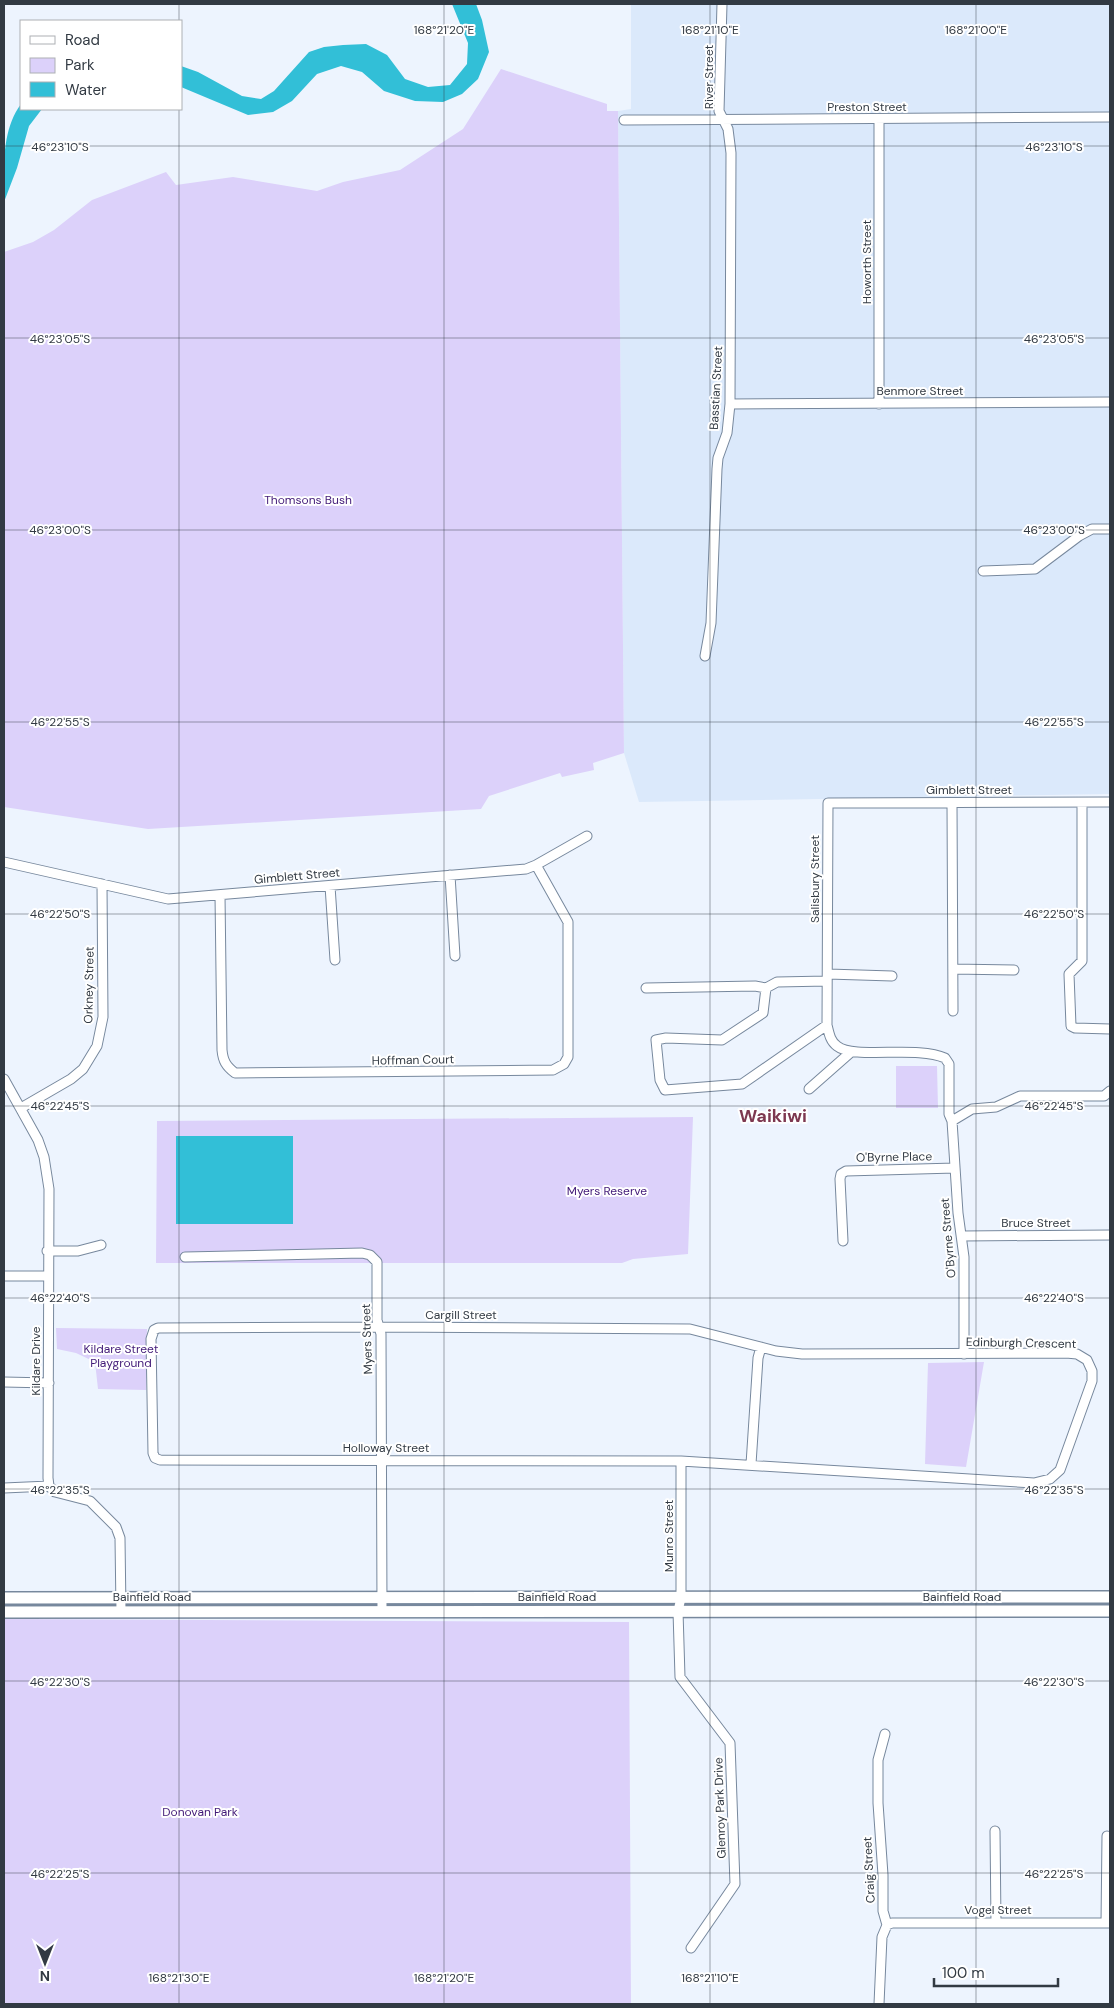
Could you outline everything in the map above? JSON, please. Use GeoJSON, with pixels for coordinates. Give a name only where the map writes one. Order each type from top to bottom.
{"type":"FeatureCollection","features":[{"type":"Feature","properties":{"kind":"main road","name":"Bainfield Road"},"geometry":{"type":"LineString","coordinates":[[4,1598],[1110,1597]]}},
{"type":"Feature","properties":{"kind":"main road"},"geometry":{"type":"LineString","coordinates":[[534,1598],[534,1611]]}},
{"type":"Feature","properties":{"kind":"main road"},"geometry":{"type":"LineString","coordinates":[[824,1598],[824,1611]]}},
{"type":"Feature","properties":{"kind":"main road"},"geometry":{"type":"LineString","coordinates":[[1045,1598],[1045,1611]]}},
{"type":"Feature","properties":{"kind":"main road","name":"Bainfield Road"},"geometry":{"type":"LineString","coordinates":[[4,1612],[1110,1611]]}},
{"type":"Feature","properties":{"kind":"street","name":"River Street"},"geometry":{"type":"LineString","coordinates":[[722,4],[719,111],[724,120]]}},
{"type":"Feature","properties":{"kind":"street","name":"Preston Street"},"geometry":{"type":"LineString","coordinates":[[624,120],[879,120],[1110,117]]}},
{"type":"Feature","properties":{"kind":"street","name":"Basstian Street"},"geometry":{"type":"LineString","coordinates":[[705,656],[711,623],[717,469],[727,433],[730,404],[731,153],[728,129],[724,120]]}},
{"type":"Feature","properties":{"kind":"street","name":"Howorth Street"},"geometry":{"type":"LineString","coordinates":[[879,120],[879,404]]}},
{"type":"Feature","properties":{"kind":"street","name":"Benmore Street"},"geometry":{"type":"LineString","coordinates":[[730,404],[1110,402]]}},
{"type":"Feature","properties":{"kind":"street"},"geometry":{"type":"LineString","coordinates":[[983,571],[1035,569],[1079,536],[1092,529],[1110,529]]}},
{"type":"Feature","properties":{"kind":"street"},"geometry":{"type":"LineString","coordinates":[[1082,802],[1082,961],[1069,974],[1071,1026],[1076,1028],[1110,1029]]}},
{"type":"Feature","properties":{"kind":"street","name":"Gimblett Street"},"geometry":{"type":"LineString","coordinates":[[828,803],[1110,802]]}},
{"type":"Feature","properties":{"kind":"street","name":"Salisbury Street"},"geometry":{"type":"LineString","coordinates":[[827,1025],[828,803]]}},
{"type":"Feature","properties":{"kind":"street"},"geometry":{"type":"LineString","coordinates":[[952,803],[953,1011]]}},
{"type":"Feature","properties":{"kind":"street","name":"Gimblett Street"},"geometry":{"type":"LineString","coordinates":[[4,862],[168,899],[516,870],[536,865],[587,836]]}},
{"type":"Feature","properties":{"kind":"street","name":"Hoffman Court"},"geometry":{"type":"LineString","coordinates":[[220,895],[222,1050],[223,1061],[235,1073],[553,1070],[564,1064],[568,1057],[568,922],[536,865]]}},
{"type":"Feature","properties":{"kind":"street"},"geometry":{"type":"LineString","coordinates":[[450,876],[455,956]]}},
{"type":"Feature","properties":{"kind":"street","name":"Orkney Street"},"geometry":{"type":"LineString","coordinates":[[21,1108],[71,1079],[83,1069],[97,1046],[103,1017],[102,884]]}},
{"type":"Feature","properties":{"kind":"street"},"geometry":{"type":"LineString","coordinates":[[330,886],[334,960]]}},
{"type":"Feature","properties":{"kind":"street"},"geometry":{"type":"LineString","coordinates":[[953,970],[1014,970]]}},
{"type":"Feature","properties":{"kind":"street"},"geometry":{"type":"LineString","coordinates":[[646,988],[755,986],[766,988],[777,982],[892,976]]}},
{"type":"Feature","properties":{"kind":"street"},"geometry":{"type":"LineString","coordinates":[[766,988],[763,1013],[722,1040],[666,1038],[656,1040],[660,1080],[665,1090],[742,1084],[827,1025],[832,1042],[844,1051],[851,1052]]}},
{"type":"Feature","properties":{"kind":"street"},"geometry":{"type":"LineString","coordinates":[[809,1090],[851,1052]]}},
{"type":"Feature","properties":{"kind":"street","name":"O'Byrne Street"},"geometry":{"type":"LineString","coordinates":[[851,1052],[930,1052],[945,1058],[949,1064],[949,1114],[952,1121],[958,1213],[964,1257],[964,1354]]}},
{"type":"Feature","properties":{"kind":"street","name":"Kildare Drive"},"geometry":{"type":"LineString","coordinates":[[4,1079],[38,1140],[44,1157],[48,1189],[49,1486]]}},
{"type":"Feature","properties":{"kind":"street"},"geometry":{"type":"LineString","coordinates":[[952,1121],[972,1109],[996,1107],[1020,1096],[1104,1096],[1110,1091]]}},
{"type":"Feature","properties":{"kind":"street","name":"O'Byrne Place"},"geometry":{"type":"LineString","coordinates":[[843,1241],[841,1174],[853,1169],[955,1168]]}},
{"type":"Feature","properties":{"kind":"street","name":"Bruce Street"},"geometry":{"type":"LineString","coordinates":[[962,1236],[1110,1235]]}},
{"type":"Feature","properties":{"kind":"street"},"geometry":{"type":"LineString","coordinates":[[47,1251],[78,1251],[101,1245]]}},
{"type":"Feature","properties":{"kind":"street","name":"Myers Street"},"geometry":{"type":"LineString","coordinates":[[185,1257],[362,1253],[375,1258],[378,1266],[379,1327],[381,1334],[382,1611]]}},
{"type":"Feature","properties":{"kind":"street"},"geometry":{"type":"LineString","coordinates":[[4,1276],[47,1276]]}},
{"type":"Feature","properties":{"kind":"street","name":"Cargill Street"},"geometry":{"type":"LineString","coordinates":[[158,1328],[690,1329],[761,1347]]}},
{"type":"Feature","properties":{"kind":"street","name":"Holloway Street"},"geometry":{"type":"LineString","coordinates":[[158,1328],[152,1333],[151,1339],[153,1453],[155,1458],[160,1460],[681,1461],[750,1464]]}},
{"type":"Feature","properties":{"kind":"street"},"geometry":{"type":"LineString","coordinates":[[750,1464],[758,1358],[761,1347]]}},
{"type":"Feature","properties":{"kind":"street","name":"Edinburgh Crescent"},"geometry":{"type":"LineString","coordinates":[[750,1464],[1034,1483],[1056,1475],[1060,1470],[1092,1381],[1092,1371],[1088,1360],[1077,1354],[802,1354],[761,1347]]}},
{"type":"Feature","properties":{"kind":"street"},"geometry":{"type":"LineString","coordinates":[[4,1382],[48,1382]]}},
{"type":"Feature","properties":{"kind":"street","name":"Munro Street"},"geometry":{"type":"LineString","coordinates":[[678,1611],[681,1598],[681,1461]]}},
{"type":"Feature","properties":{"kind":"street"},"geometry":{"type":"LineString","coordinates":[[4,1488],[49,1486],[55,1492],[90,1501],[116,1527],[120,1538],[121,1611]]}},
{"type":"Feature","properties":{"kind":"street","name":"Glenroy Park Drive"},"geometry":{"type":"LineString","coordinates":[[678,1611],[680,1676],[730,1742],[731,1749],[735,1884],[691,1948]]}},
{"type":"Feature","properties":{"kind":"street","name":"Craig Street"},"geometry":{"type":"LineString","coordinates":[[879,2004],[882,1936],[887,1925],[883,1911],[884,1875],[878,1802],[878,1760],[885,1734]]}},
{"type":"Feature","properties":{"kind":"street"},"geometry":{"type":"LineString","coordinates":[[995,1831],[996,1923]]}},
{"type":"Feature","properties":{"kind":"street"},"geometry":{"type":"LineString","coordinates":[[1107,1836],[1108,1922]]}},
{"type":"Feature","properties":{"kind":"street","name":"Vogel Street"},"geometry":{"type":"LineString","coordinates":[[887,1925],[892,1923],[1108,1922]]}},
{"type":"Feature","properties":{"kind":"shaded area"},"geometry":{"type":"Polygon","coordinates":[[[631,4],[1110,4],[1110,794],[639,802],[624,753],[618,111],[631,109],[631,4]]]}},
{"type":"Feature","properties":{"kind":"green space","name":"Thomsons Bush"},"geometry":{"type":"Polygon","coordinates":[[[501,69],[607,104],[607,111],[618,111],[624,753],[593,763],[594,770],[562,777],[560,773],[489,796],[481,809],[148,829],[4,807],[4,252],[33,242],[54,230],[92,200],[166,172],[176,185],[233,177],[317,191],[343,182],[400,170],[463,129],[501,69]]]}},
{"type":"Feature","properties":{"kind":"green space"},"geometry":{"type":"Polygon","coordinates":[[[896,1066],[937,1066],[938,1108],[896,1108],[896,1066]]]}},
{"type":"Feature","properties":{"kind":"green space","name":"Myers Reserve"},"geometry":{"type":"Polygon","coordinates":[[[693,1117],[688,1254],[633,1259],[622,1263],[156,1263],[157,1121],[693,1117]]]}},
{"type":"Feature","properties":{"kind":"green space","name":"Kildare Street Playground"},"geometry":{"type":"Polygon","coordinates":[[[56,1328],[147,1329],[146,1390],[98,1389],[95,1362],[76,1353],[57,1349],[56,1328]]]}},
{"type":"Feature","properties":{"kind":"green space"},"geometry":{"type":"Polygon","coordinates":[[[984,1362],[966,1467],[925,1464],[928,1363],[984,1362]]]}},
{"type":"Feature","properties":{"kind":"green space","name":"Donovan Park"},"geometry":{"type":"Polygon","coordinates":[[[4,1619],[629,1622],[631,2004],[4,2004],[4,1619]]]}},
{"type":"Feature","properties":{"kind":"water"},"geometry":{"type":"Polygon","coordinates":[[[452,4],[476,4],[482,20],[489,52],[478,79],[462,94],[443,102],[415,101],[384,91],[362,72],[341,66],[317,74],[292,101],[273,112],[248,115],[182,87],[182,66],[198,72],[242,96],[261,99],[274,91],[309,52],[324,47],[366,44],[387,55],[405,79],[428,87],[450,85],[467,64],[468,43],[452,4]]]}},
{"type":"Feature","properties":{"kind":"water"},"geometry":{"type":"Polygon","coordinates":[[[20,106],[20,110],[41,110],[29,126],[17,168],[4,202],[5,151],[10,126],[20,106]]]}},
{"type":"Feature","properties":{"kind":"water"},"geometry":{"type":"Polygon","coordinates":[[[176,1136],[293,1136],[293,1224],[176,1224],[176,1136]]]}},
{"type":"Feature","properties":{"kind":"district","name":"Waikiwi"},"geometry":{"type":"Point","coordinates":[773,1116]}}]}
